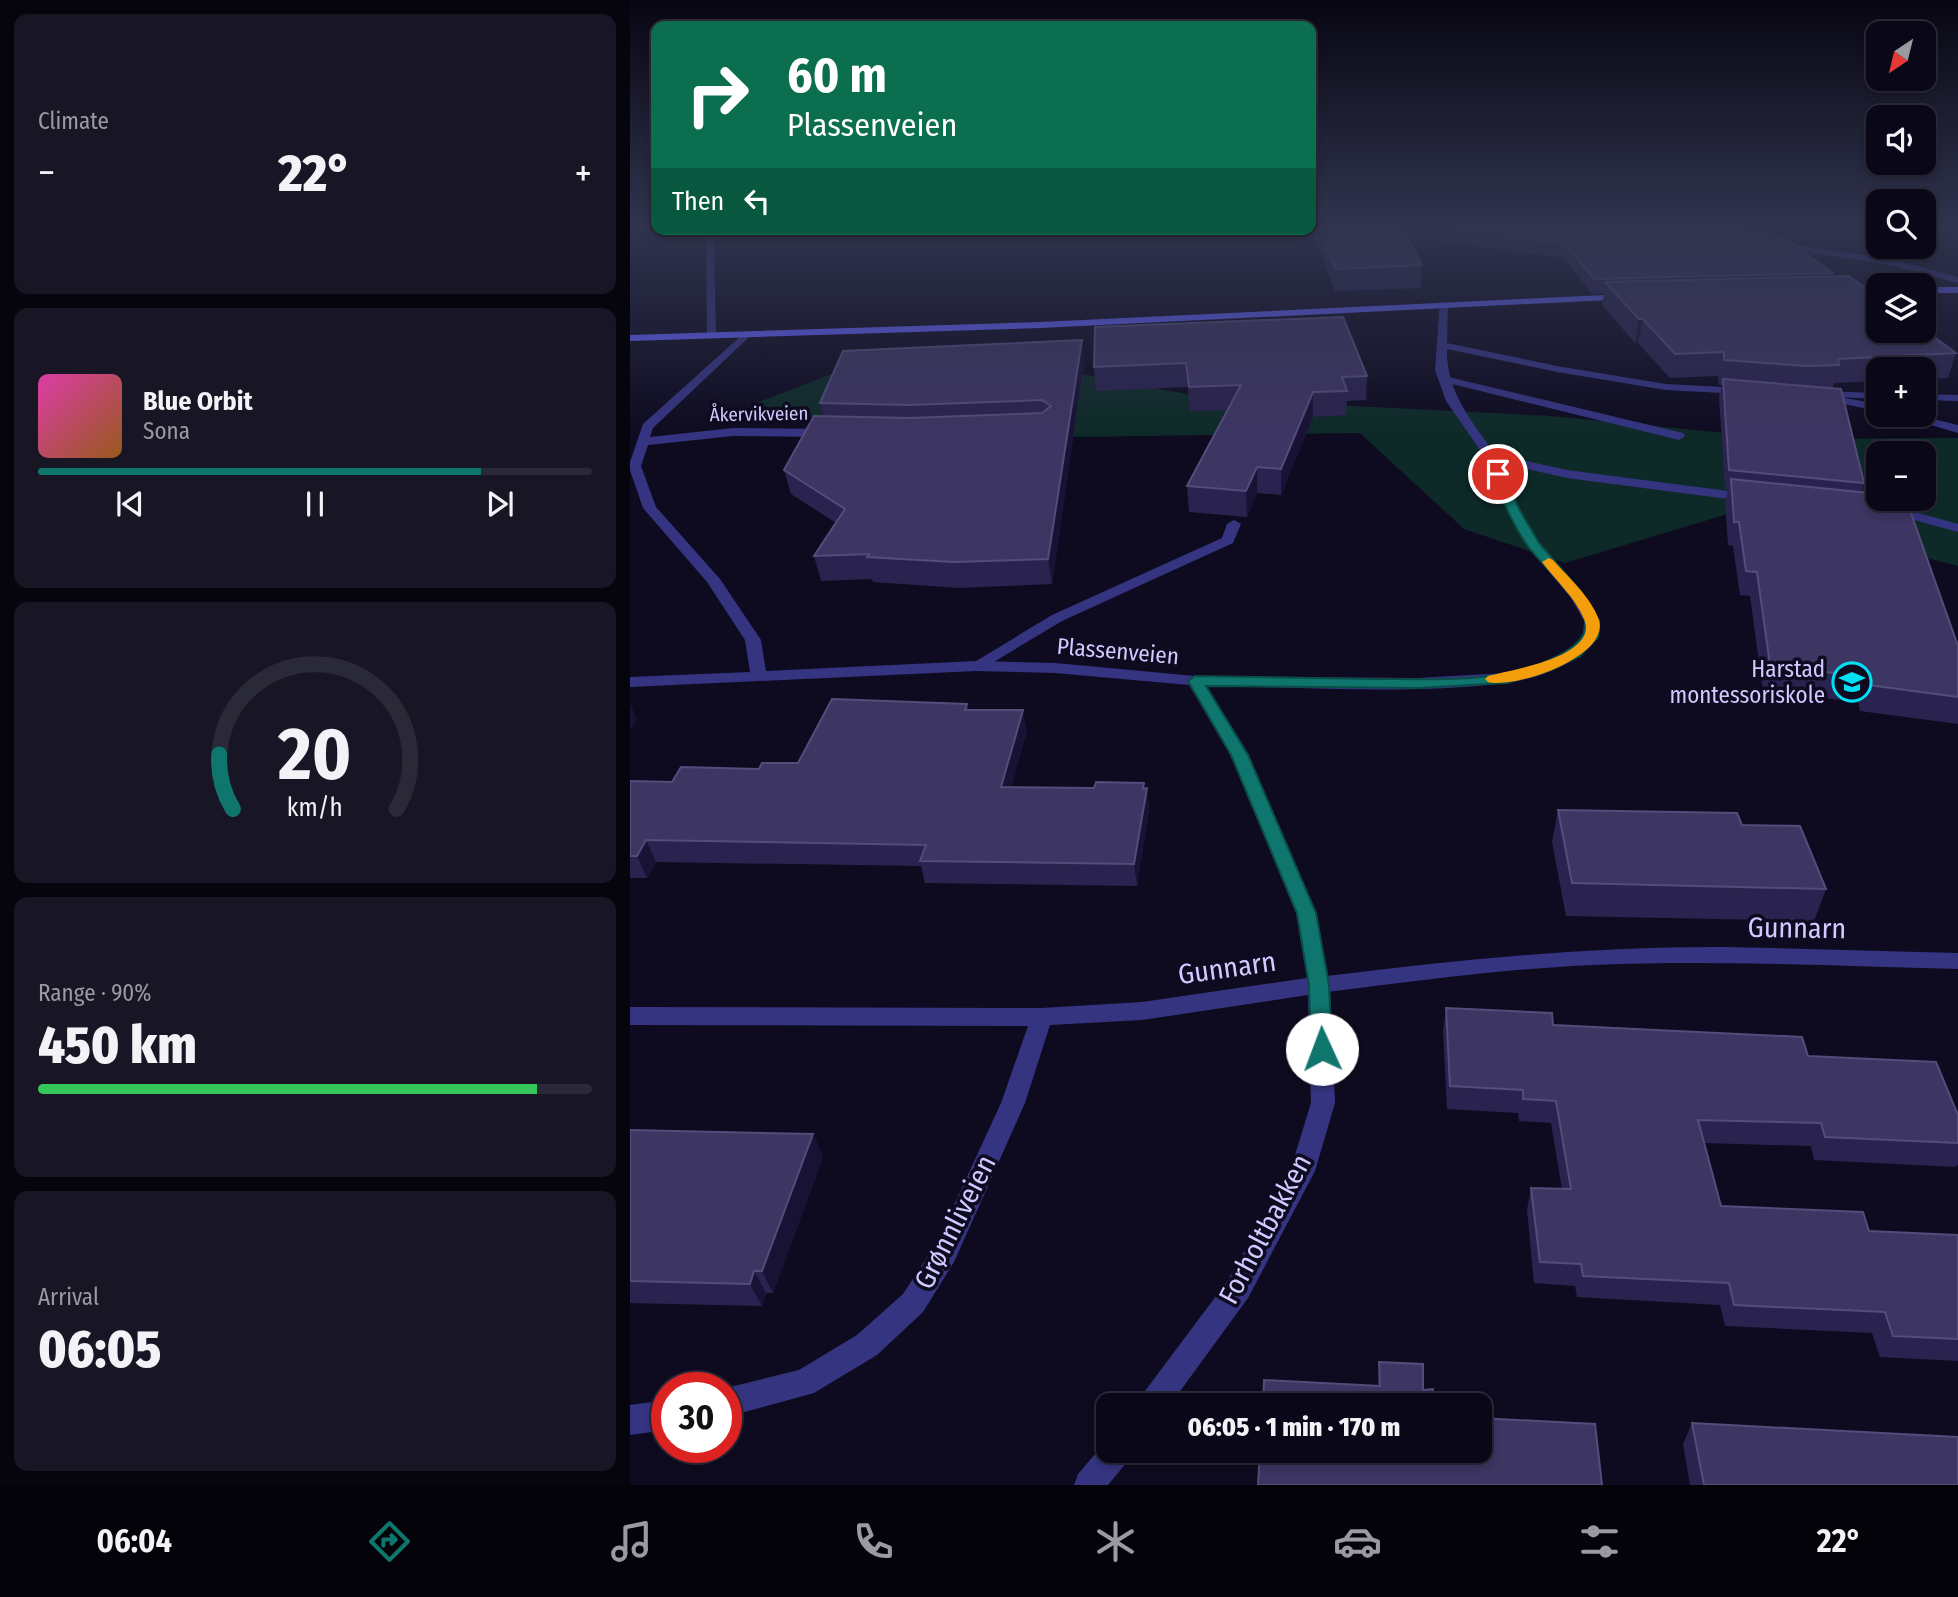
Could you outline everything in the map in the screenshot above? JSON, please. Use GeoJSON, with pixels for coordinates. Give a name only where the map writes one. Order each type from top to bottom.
{"type":"FeatureCollection","features":[{"type":"Feature","properties":{"kind":"main road"},"geometry":{"type":"LineString","coordinates":[[630,338],[743,337],[1040,325],[1635,296]]}},
{"type":"Feature","properties":{"kind":"street"},"geometry":{"type":"LineString","coordinates":[[711,296],[712,336]]}},
{"type":"Feature","properties":{"kind":"street","name":"Plassenveien"},"geometry":{"type":"LineString","coordinates":[[630,682],[976,666],[1055,668],[1195,681],[1418,684],[1507,678],[1546,667],[1575,653],[1591,637],[1592,621],[1577,596],[1533,544],[1513,509],[1490,457],[1452,401],[1441,370],[1443,304]]}},
{"type":"Feature","properties":{"kind":"street","name":"Åkervikveien"},"geometry":{"type":"LineString","coordinates":[[743,337],[647,427],[635,466],[650,508],[713,579],[753,640],[759,676]]}},
{"type":"Feature","properties":{"kind":"street"},"geometry":{"type":"LineString","coordinates":[[1442,345],[1557,369],[1666,387],[1755,391]]}},
{"type":"Feature","properties":{"kind":"street"},"geometry":{"type":"LineString","coordinates":[[1444,379],[1679,436]]}},
{"type":"Feature","properties":{"kind":"street"},"geometry":{"type":"LineString","coordinates":[[1866,396],[1806,394],[1866,406]]}},
{"type":"Feature","properties":{"kind":"street"},"geometry":{"type":"LineString","coordinates":[[1936,397],[1958,398]]}},
{"type":"Feature","properties":{"kind":"street"},"geometry":{"type":"LineString","coordinates":[[1936,423],[1958,429]]}},
{"type":"Feature","properties":{"kind":"street"},"geometry":{"type":"LineString","coordinates":[[630,428],[647,427]]}},
{"type":"Feature","properties":{"kind":"street","name":"Åkervikveien"},"geometry":{"type":"LineString","coordinates":[[642,442],[743,432],[837,433]]}},
{"type":"Feature","properties":{"kind":"street"},"geometry":{"type":"LineString","coordinates":[[1490,457],[1567,474],[1759,499]]}},
{"type":"Feature","properties":{"kind":"street"},"geometry":{"type":"LineString","coordinates":[[1881,512],[1908,514],[1958,528]]}},
{"type":"Feature","properties":{"kind":"street"},"geometry":{"type":"LineString","coordinates":[[976,666],[1057,618],[1228,540],[1234,524]]}},
{"type":"Feature","properties":{"kind":"street","name":"Forholtbakken"},"geometry":{"type":"LineString","coordinates":[[1161,1393],[1238,1289],[1303,1171],[1323,1103],[1319,985],[1306,913],[1240,755],[1195,681]]}},
{"type":"Feature","properties":{"kind":"street","name":"Gunnarn"},"geometry":{"type":"LineString","coordinates":[[630,1016],[1042,1017],[1142,1011],[1451,969],[1590,957],[1792,956],[1958,961]]}},
{"type":"Feature","properties":{"kind":"street","name":"Grønnliveien"},"geometry":{"type":"LineString","coordinates":[[742,1399],[804,1382],[867,1345],[913,1303],[945,1253],[1013,1103],[1042,1017]]}},
{"type":"Feature","properties":{"kind":"street"},"geometry":{"type":"LineString","coordinates":[[630,1420],[651,1417]]}},
{"type":"Feature","properties":{"kind":"street"},"geometry":{"type":"LineString","coordinates":[[1089,1485],[1106,1463]]}},
{"type":"Feature","properties":{"kind":"green space"},"geometry":{"type":"Polygon","coordinates":[[[943,348],[1213,399],[1551,416],[1787,439],[1958,438],[1958,566],[1741,510],[1565,563],[1464,529],[1360,433],[921,439],[751,405],[881,355],[943,348]]]}},
{"type":"Feature","properties":{"kind":"building"},"geometry":{"type":"Polygon","coordinates":[[[1618,296],[1866,296],[1866,343],[1936,343],[1936,338],[1956,353],[1838,359],[1839,365],[1807,366],[1724,360],[1724,352],[1675,354],[1643,319],[1639,319],[1618,296]]]}},
{"type":"Feature","properties":{"kind":"building"},"geometry":{"type":"Polygon","coordinates":[[[1343,317],[1367,376],[1342,377],[1347,391],[1313,392],[1281,469],[1257,467],[1246,491],[1187,486],[1241,385],[1189,387],[1186,363],[1094,367],[1095,327],[1343,317]]]}},
{"type":"Feature","properties":{"kind":"building"},"geometry":{"type":"Polygon","coordinates":[[[1082,340],[1048,559],[954,562],[867,557],[869,554],[814,556],[845,509],[784,470],[814,416],[909,418],[1042,413],[1051,406],[1042,400],[909,405],[820,403],[843,351],[1082,340]]]}},
{"type":"Feature","properties":{"kind":"building"},"geometry":{"type":"Polygon","coordinates":[[[1723,379],[1841,389],[1864,483],[1729,470],[1723,379]]]}},
{"type":"Feature","properties":{"kind":"building"},"geometry":{"type":"Polygon","coordinates":[[[1731,479],[1866,493],[1866,511],[1910,511],[1958,646],[1958,697],[1869,685],[1867,677],[1770,665],[1757,572],[1746,571],[1739,522],[1734,522],[1731,479]]]}},
{"type":"Feature","properties":{"kind":"building"},"geometry":{"type":"Polygon","coordinates":[[[832,699],[967,704],[965,710],[1023,710],[1001,787],[1094,788],[1096,782],[1144,783],[1143,789],[1147,788],[1134,864],[920,861],[926,845],[646,840],[637,856],[630,856],[630,781],[672,782],[681,767],[759,769],[762,763],[798,763],[832,699]]]}},
{"type":"Feature","properties":{"kind":"building"},"geometry":{"type":"Polygon","coordinates":[[[1558,810],[1737,813],[1742,825],[1800,826],[1826,889],[1572,883],[1558,810]]]}},
{"type":"Feature","properties":{"kind":"building"},"geometry":{"type":"Polygon","coordinates":[[[1446,1008],[1552,1013],[1553,1025],[1802,1037],[1808,1056],[1936,1062],[1958,1115],[1958,1143],[1825,1137],[1821,1123],[1698,1120],[1721,1206],[1863,1212],[1869,1231],[1958,1235],[1958,1339],[1893,1336],[1885,1312],[1734,1305],[1729,1283],[1583,1276],[1581,1264],[1540,1262],[1531,1188],[1571,1189],[1556,1101],[1523,1099],[1523,1090],[1450,1086],[1446,1008]]]}},
{"type":"Feature","properties":{"kind":"building"},"geometry":{"type":"Polygon","coordinates":[[[630,1130],[813,1134],[762,1271],[754,1271],[750,1284],[630,1281],[630,1130]]]}},
{"type":"Feature","properties":{"kind":"building"},"geometry":{"type":"Polygon","coordinates":[[[1379,1362],[1423,1364],[1423,1390],[1433,1389],[1433,1393],[1263,1393],[1264,1380],[1380,1386],[1379,1362]]]}},
{"type":"Feature","properties":{"kind":"building"},"geometry":{"type":"Polygon","coordinates":[[[1492,1419],[1595,1424],[1602,1485],[1258,1485],[1259,1463],[1492,1463],[1492,1419]]]}},
{"type":"Feature","properties":{"kind":"building"},"geometry":{"type":"Polygon","coordinates":[[[1692,1423],[1958,1437],[1958,1485],[1704,1485],[1692,1423]]]}},
{"type":"Feature","properties":{"kind":"slow traffic"},"geometry":{"type":"LineString","coordinates":[[1493,679],[1507,678],[1546,667],[1575,653],[1591,637],[1592,621],[1577,596],[1549,562]]}},
{"type":"Feature","properties":{"kind":"place","name":"Harstad montessoriskole"},"geometry":{"type":"Point","coordinates":[1852,682]}},
{"type":"Feature","properties":{"kind":"route"},"geometry":{"type":"LineString","coordinates":[[1322,1049],[1319,985],[1306,913],[1240,755],[1195,681],[1418,684],[1507,678],[1546,667],[1575,653],[1591,637],[1592,621],[1577,596],[1533,544],[1513,509],[1498,474]]}}]}
